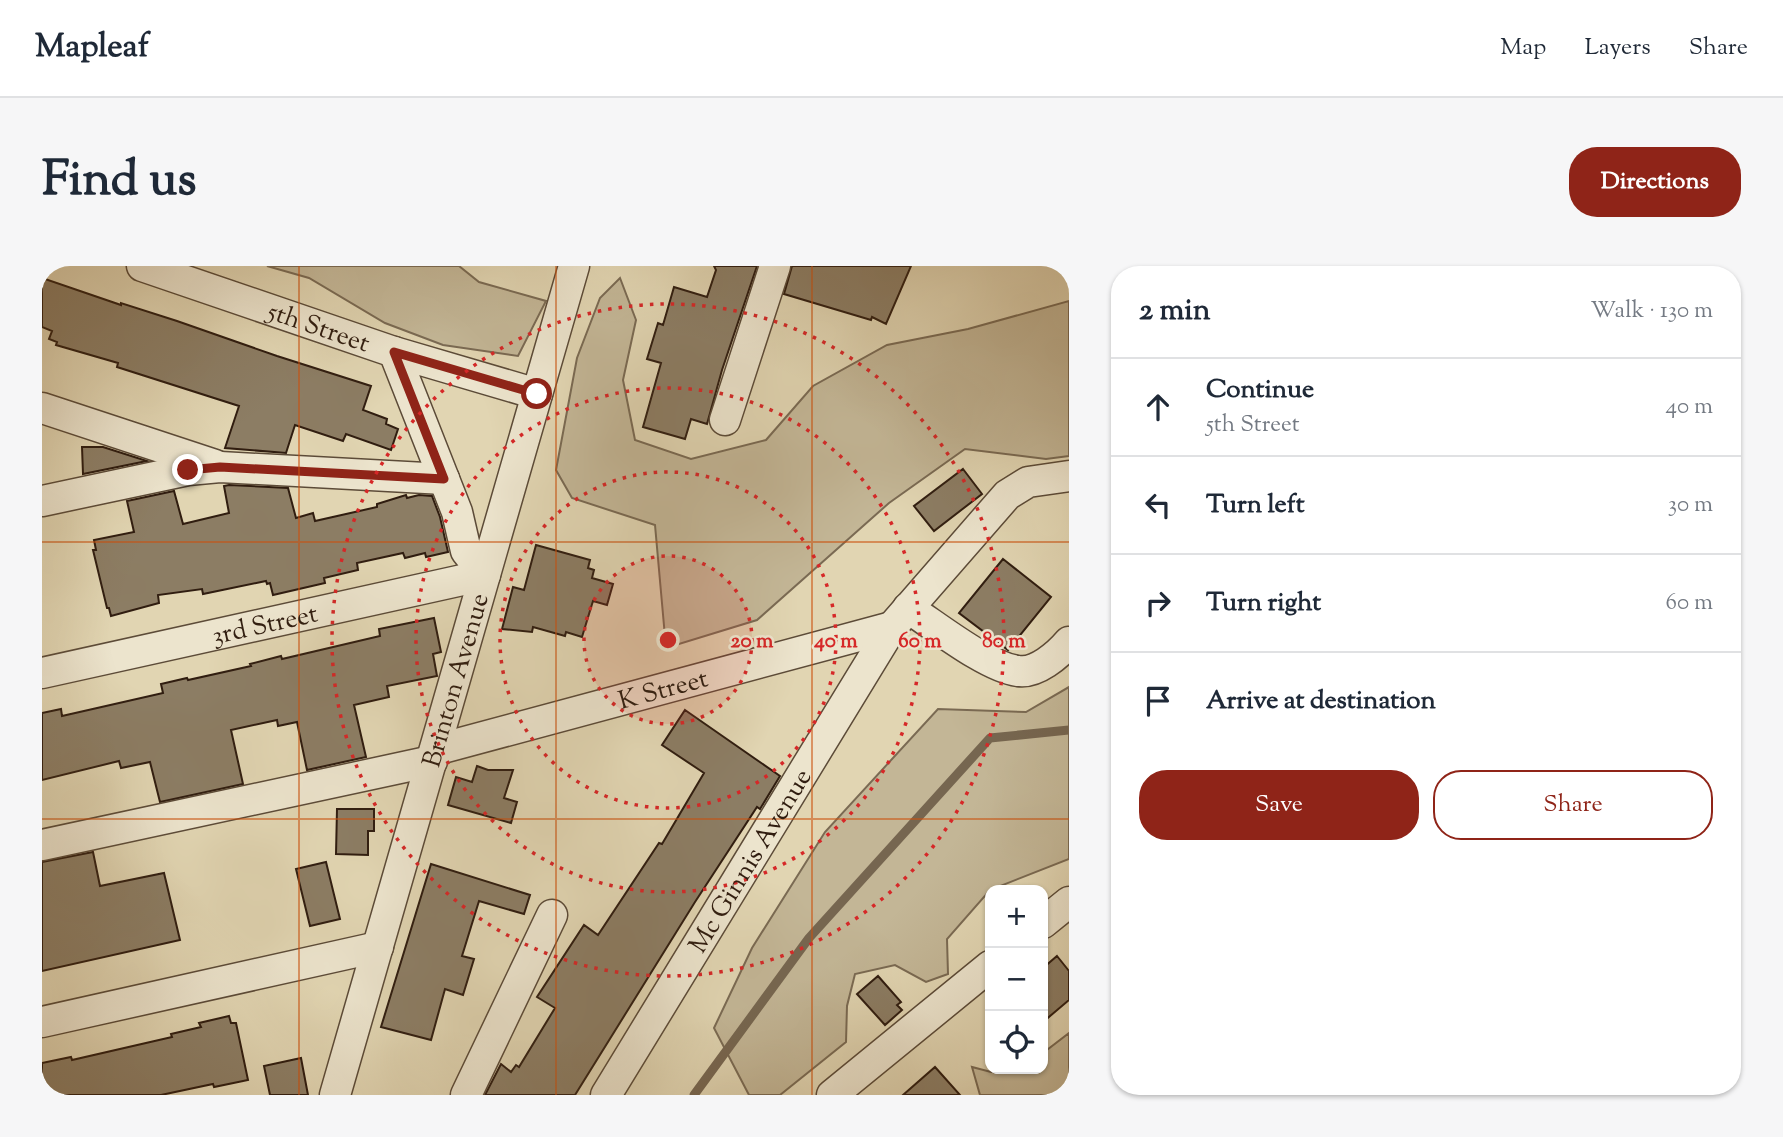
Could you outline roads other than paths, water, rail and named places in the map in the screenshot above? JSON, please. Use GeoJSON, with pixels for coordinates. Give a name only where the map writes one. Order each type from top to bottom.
{"type":"FeatureCollection","features":[{"type":"Feature","properties":{"kind":"street","name":"5th Street"},"geometry":{"type":"LineString","coordinates":[[142,266],[394,352],[537,394]]}},
{"type":"Feature","properties":{"kind":"street","name":"Brinton Avenue"},"geometry":{"type":"LineString","coordinates":[[335,1095],[574,266]]}},
{"type":"Feature","properties":{"kind":"street"},"geometry":{"type":"LineString","coordinates":[[725,420],[775,266]]}},
{"type":"Feature","properties":{"kind":"street"},"geometry":{"type":"LineString","coordinates":[[394,352],[457,512],[466,551],[485,575]]}},
{"type":"Feature","properties":{"kind":"street"},"geometry":{"type":"LineString","coordinates":[[42,408],[220,467]]}},
{"type":"Feature","properties":{"kind":"street"},"geometry":{"type":"LineString","coordinates":[[42,501],[188,470],[220,467],[444,479]]}},
{"type":"Feature","properties":{"kind":"street","name":"Mc Ginnis Avenue"},"geometry":{"type":"LineString","coordinates":[[606,1095],[900,618],[1007,495],[1028,482],[1069,475]]}},
{"type":"Feature","properties":{"kind":"street","name":"3rd Street"},"geometry":{"type":"LineString","coordinates":[[42,673],[485,575]]}},
{"type":"Feature","properties":{"kind":"street"},"geometry":{"type":"LineString","coordinates":[[900,618],[995,664],[1020,672],[1040,666],[1069,642]]}},
{"type":"Feature","properties":{"kind":"street","name":"K Street"},"geometry":{"type":"LineString","coordinates":[[42,845],[433,755],[900,618]]}},
{"type":"Feature","properties":{"kind":"street"},"geometry":{"type":"LineString","coordinates":[[1048,919],[1069,902]]}},
{"type":"Feature","properties":{"kind":"street"},"geometry":{"type":"LineString","coordinates":[[466,1095],[552,915]]}},
{"type":"Feature","properties":{"kind":"street"},"geometry":{"type":"LineString","coordinates":[[42,1022],[378,947]]}},
{"type":"Feature","properties":{"kind":"street"},"geometry":{"type":"LineString","coordinates":[[832,1095],[985,970]]}},
{"type":"Feature","properties":{"kind":"waterway"},"geometry":{"type":"LineString","coordinates":[[694,1095],[809,938],[990,738],[1069,730]]}}]}
